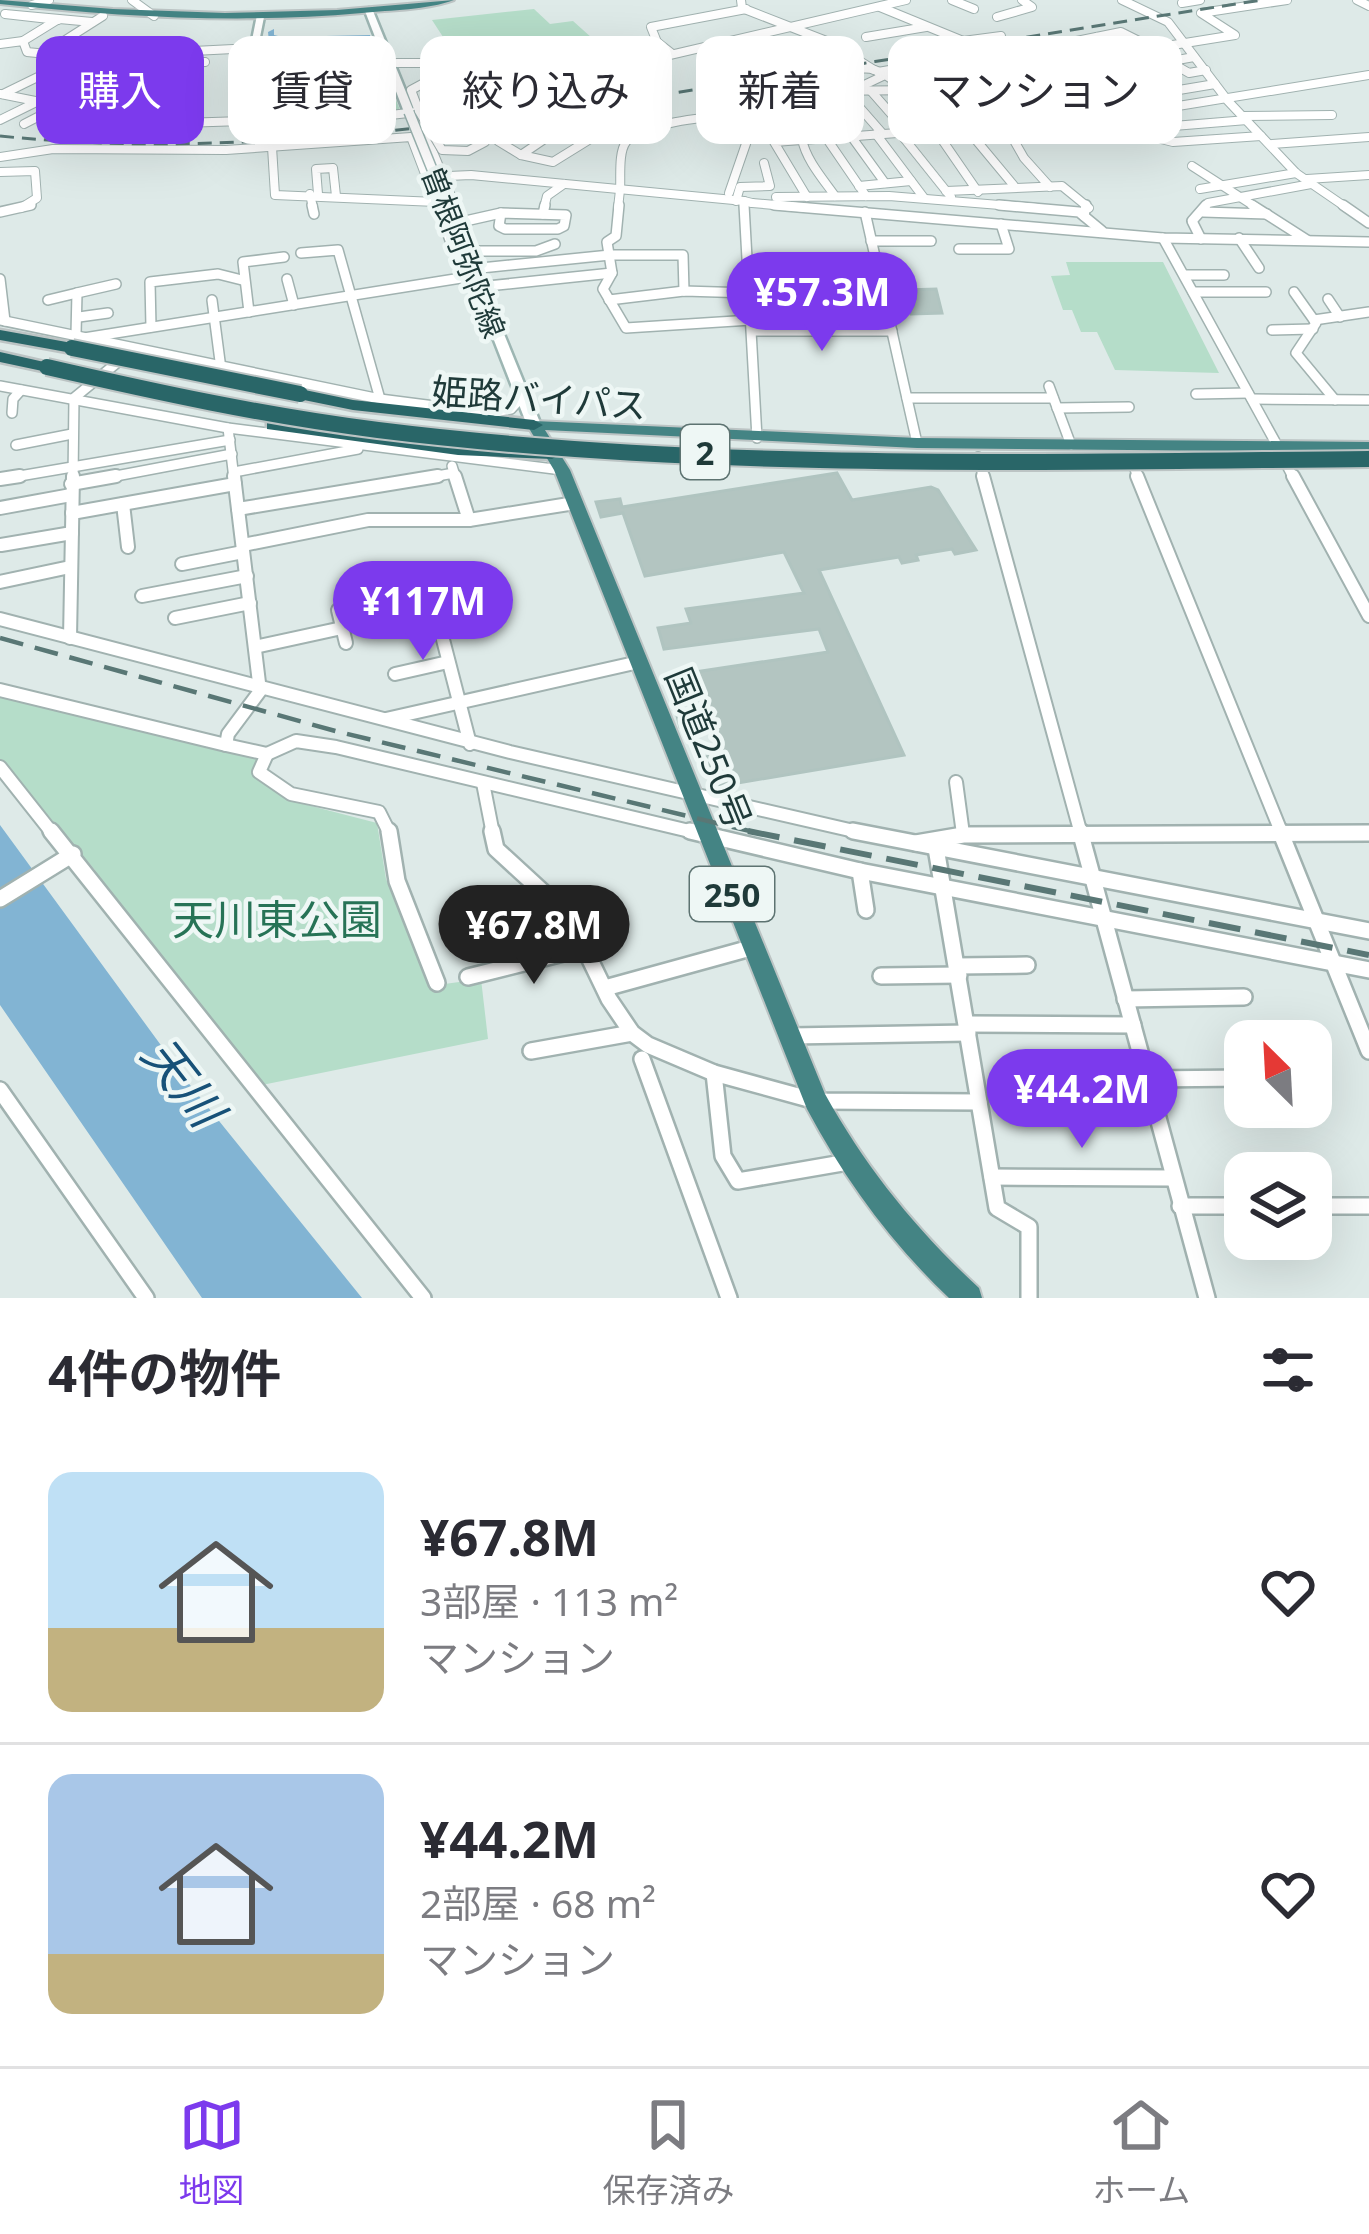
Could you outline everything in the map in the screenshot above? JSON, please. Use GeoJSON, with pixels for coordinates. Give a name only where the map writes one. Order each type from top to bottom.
{"type":"FeatureCollection","features":[{"type":"Feature","properties":{"kind":"highway"},"geometry":{"type":"LineString","coordinates":[[0,1],[154,16],[260,17],[369,11],[449,0]]}},
{"type":"Feature","properties":{"kind":"highway","name":"姫路バイパス"},"geometry":{"type":"LineString","coordinates":[[1,329],[62,353],[275,414],[528,444],[856,458],[1369,452]]}},
{"type":"Feature","properties":{"kind":"highway"},"geometry":{"type":"LineString","coordinates":[[62,353],[274,425],[557,462],[1130,458],[1280,452]]}},
{"type":"Feature","properties":{"kind":"highway"},"geometry":{"type":"LineString","coordinates":[[0,359],[62,353],[300,394],[534,425],[757,438],[1369,452]]}},
{"type":"Feature","properties":{"kind":"highway","name":"国道250号"},"geometry":{"type":"LineString","coordinates":[[534,425],[575,503],[816,1102],[848,1162],[912,1243],[969,1298]]}},
{"type":"Feature","properties":{"kind":"main road","name":"曽根阿弥陀線"},"geometry":{"type":"LineString","coordinates":[[369,11],[414,111],[439,198],[534,425]]}},
{"type":"Feature","properties":{"kind":"main road"},"geometry":{"type":"LineString","coordinates":[[256,36],[260,17]]}},
{"type":"Feature","properties":{"kind":"street"},"geometry":{"type":"LineString","coordinates":[[132,0],[154,16]]}},
{"type":"Feature","properties":{"kind":"street"},"geometry":{"type":"LineString","coordinates":[[748,36],[906,0]]}},
{"type":"Feature","properties":{"kind":"street"},"geometry":{"type":"LineString","coordinates":[[952,0],[974,9]]}},
{"type":"Feature","properties":{"kind":"street"},"geometry":{"type":"LineString","coordinates":[[997,16],[1032,7],[1022,0]]}},
{"type":"Feature","properties":{"kind":"street"},"geometry":{"type":"LineString","coordinates":[[1182,3],[1200,0]]}},
{"type":"Feature","properties":{"kind":"street"},"geometry":{"type":"LineString","coordinates":[[1182,43],[1235,35],[1201,13],[1286,0]]}},
{"type":"Feature","properties":{"kind":"street"},"geometry":{"type":"LineString","coordinates":[[1357,0],[1369,6]]}},
{"type":"Feature","properties":{"kind":"street"},"geometry":{"type":"LineString","coordinates":[[1127,1],[1163,18],[1177,36]]}},
{"type":"Feature","properties":{"kind":"street"},"geometry":{"type":"LineString","coordinates":[[655,36],[651,27],[743,4],[829,42],[888,80]]}},
{"type":"Feature","properties":{"kind":"street"},"geometry":{"type":"LineString","coordinates":[[879,4],[951,36]]}},
{"type":"Feature","properties":{"kind":"street"},"geometry":{"type":"LineString","coordinates":[[58,20],[38,7],[5,14],[58,20],[92,22]]}},
{"type":"Feature","properties":{"kind":"street"},"geometry":{"type":"LineString","coordinates":[[22,40],[27,52],[77,57],[93,49],[59,44],[103,16]]}},
{"type":"Feature","properties":{"kind":"street"},"geometry":{"type":"LineString","coordinates":[[0,44],[22,40],[58,20]]}},
{"type":"Feature","properties":{"kind":"street"},"geometry":{"type":"LineString","coordinates":[[866,37],[927,26]]}},
{"type":"Feature","properties":{"kind":"street"},"geometry":{"type":"LineString","coordinates":[[1103,36],[1126,32],[1132,36]]}},
{"type":"Feature","properties":{"kind":"street"},"geometry":{"type":"LineString","coordinates":[[1182,43],[1228,101],[1304,179],[1369,223]]}},
{"type":"Feature","properties":{"kind":"street"},"geometry":{"type":"LineString","coordinates":[[1182,59],[1194,57]]}},
{"type":"Feature","properties":{"kind":"street"},"geometry":{"type":"LineString","coordinates":[[397,63],[420,63]]}},
{"type":"Feature","properties":{"kind":"street"},"geometry":{"type":"LineString","coordinates":[[1182,69],[1189,73],[1206,70]]}},
{"type":"Feature","properties":{"kind":"street"},"geometry":{"type":"LineString","coordinates":[[864,71],[888,74]]}},
{"type":"Feature","properties":{"kind":"street"},"geometry":{"type":"LineString","coordinates":[[864,84],[888,74]]}},
{"type":"Feature","properties":{"kind":"street"},"geometry":{"type":"LineString","coordinates":[[1182,107],[1369,75]]}},
{"type":"Feature","properties":{"kind":"street"},"geometry":{"type":"LineString","coordinates":[[1,94],[36,78]]}},
{"type":"Feature","properties":{"kind":"street"},"geometry":{"type":"LineString","coordinates":[[1182,87],[1215,84]]}},
{"type":"Feature","properties":{"kind":"street"},"geometry":{"type":"LineString","coordinates":[[420,85],[411,90],[420,119]]}},
{"type":"Feature","properties":{"kind":"street"},"geometry":{"type":"LineString","coordinates":[[864,91],[888,91]]}},
{"type":"Feature","properties":{"kind":"street"},"geometry":{"type":"LineString","coordinates":[[871,91],[888,113]]}},
{"type":"Feature","properties":{"kind":"street"},"geometry":{"type":"LineString","coordinates":[[1,94],[36,102]]}},
{"type":"Feature","properties":{"kind":"street"},"geometry":{"type":"LineString","coordinates":[[0,108],[20,99]]}},
{"type":"Feature","properties":{"kind":"street"},"geometry":{"type":"LineString","coordinates":[[0,121],[36,102]]}},
{"type":"Feature","properties":{"kind":"street"},"geometry":{"type":"LineString","coordinates":[[864,113],[924,198]]}},
{"type":"Feature","properties":{"kind":"street"},"geometry":{"type":"LineString","coordinates":[[1182,125],[1332,115]]}},
{"type":"Feature","properties":{"kind":"street"},"geometry":{"type":"LineString","coordinates":[[24,124],[36,118]]}},
{"type":"Feature","properties":{"kind":"street"},"geometry":{"type":"LineString","coordinates":[[864,135],[888,133]]}},
{"type":"Feature","properties":{"kind":"street"},"geometry":{"type":"LineString","coordinates":[[0,157],[53,149],[272,147],[420,136]]}},
{"type":"Feature","properties":{"kind":"street"},"geometry":{"type":"LineString","coordinates":[[1182,141],[1261,136]]}},
{"type":"Feature","properties":{"kind":"street"},"geometry":{"type":"LineString","coordinates":[[272,147],[274,195],[400,201],[439,198],[411,137]]}},
{"type":"Feature","properties":{"kind":"street"},"geometry":{"type":"LineString","coordinates":[[1272,144],[1369,137]]}},
{"type":"Feature","properties":{"kind":"street"},"geometry":{"type":"LineString","coordinates":[[429,144],[474,251],[474,277]]}},
{"type":"Feature","properties":{"kind":"street"},"geometry":{"type":"LineString","coordinates":[[438,144],[442,150],[475,149],[480,144]]}},
{"type":"Feature","properties":{"kind":"street"},"geometry":{"type":"LineString","coordinates":[[507,144],[521,155],[559,161],[583,144]]}},
{"type":"Feature","properties":{"kind":"street"},"geometry":{"type":"LineString","coordinates":[[521,155],[538,144]]}},
{"type":"Feature","properties":{"kind":"street"},"geometry":{"type":"LineString","coordinates":[[627,144],[616,236],[607,242],[612,273],[603,289],[626,328],[892,331]]}},
{"type":"Feature","properties":{"kind":"street"},"geometry":{"type":"LineString","coordinates":[[740,201],[748,144]]}},
{"type":"Feature","properties":{"kind":"street"},"geometry":{"type":"LineString","coordinates":[[775,144],[807,197]]}},
{"type":"Feature","properties":{"kind":"street"},"geometry":{"type":"LineString","coordinates":[[805,144],[835,196]]}},
{"type":"Feature","properties":{"kind":"street"},"geometry":{"type":"LineString","coordinates":[[830,144],[866,196]]}},
{"type":"Feature","properties":{"kind":"street"},"geometry":{"type":"LineString","coordinates":[[860,144],[885,183]]}},
{"type":"Feature","properties":{"kind":"street"},"geometry":{"type":"LineString","coordinates":[[912,144],[950,195],[982,205],[1064,210],[1084,216],[1105,233]]}},
{"type":"Feature","properties":{"kind":"street"},"geometry":{"type":"LineString","coordinates":[[946,144],[977,188],[982,205]]}},
{"type":"Feature","properties":{"kind":"street"},"geometry":{"type":"LineString","coordinates":[[979,144],[1015,187]]}},
{"type":"Feature","properties":{"kind":"street"},"geometry":{"type":"LineString","coordinates":[[1014,144],[1050,187]]}},
{"type":"Feature","properties":{"kind":"street"},"geometry":{"type":"LineString","coordinates":[[757,438],[740,187],[770,186],[764,164]]}},
{"type":"Feature","properties":{"kind":"street"},"geometry":{"type":"LineString","coordinates":[[1192,166],[1307,240]]}},
{"type":"Feature","properties":{"kind":"street"},"geometry":{"type":"LineString","coordinates":[[314,214],[316,169],[333,168],[336,196]]}},
{"type":"Feature","properties":{"kind":"street"},"geometry":{"type":"LineString","coordinates":[[0,172],[35,171],[37,198],[30,206],[0,212]]}},
{"type":"Feature","properties":{"kind":"street"},"geometry":{"type":"LineString","coordinates":[[1200,189],[1369,175]]}},
{"type":"Feature","properties":{"kind":"street"},"geometry":{"type":"LineString","coordinates":[[426,176],[566,184],[1163,238],[1369,242]]}},
{"type":"Feature","properties":{"kind":"street"},"geometry":{"type":"LineString","coordinates":[[1201,238],[1192,221],[1208,203],[1244,198],[1304,179]]}},
{"type":"Feature","properties":{"kind":"street"},"geometry":{"type":"LineString","coordinates":[[859,186],[910,181]]}},
{"type":"Feature","properties":{"kind":"street"},"geometry":{"type":"LineString","coordinates":[[543,214],[548,196],[566,184]]}},
{"type":"Feature","properties":{"kind":"street"},"geometry":{"type":"LineString","coordinates":[[740,201],[764,197],[924,198],[977,188],[1062,186],[1089,208],[1084,216]]}},
{"type":"Feature","properties":{"kind":"street"},"geometry":{"type":"LineString","coordinates":[[889,196],[890,214]]}},
{"type":"Feature","properties":{"kind":"street"},"geometry":{"type":"LineString","coordinates":[[357,199],[358,211]]}},
{"type":"Feature","properties":{"kind":"street"},"geometry":{"type":"LineString","coordinates":[[400,201],[404,212]]}},
{"type":"Feature","properties":{"kind":"street"},"geometry":{"type":"LineString","coordinates":[[865,212],[917,443]]}},
{"type":"Feature","properties":{"kind":"street"},"geometry":{"type":"LineString","coordinates":[[1203,212],[1268,214]]}},
{"type":"Feature","properties":{"kind":"street"},"geometry":{"type":"LineString","coordinates":[[461,222],[501,213],[566,215],[564,226],[505,229],[499,226],[501,213]]}},
{"type":"Feature","properties":{"kind":"street"},"geometry":{"type":"LineString","coordinates":[[959,249],[1009,249],[1001,224]]}},
{"type":"Feature","properties":{"kind":"street"},"geometry":{"type":"LineString","coordinates":[[536,251],[540,229]]}},
{"type":"Feature","properties":{"kind":"street"},"geometry":{"type":"LineString","coordinates":[[1163,238],[1369,616]]}},
{"type":"Feature","properties":{"kind":"street"},"geometry":{"type":"LineString","coordinates":[[1240,238],[1251,262]]}},
{"type":"Feature","properties":{"kind":"street"},"geometry":{"type":"LineString","coordinates":[[871,241],[931,241]]}},
{"type":"Feature","properties":{"kind":"street"},"geometry":{"type":"LineString","coordinates":[[474,251],[536,251],[555,244]]}},
{"type":"Feature","properties":{"kind":"street"},"geometry":{"type":"LineString","coordinates":[[301,253],[338,250],[380,399]]}},
{"type":"Feature","properties":{"kind":"street"},"geometry":{"type":"LineString","coordinates":[[62,353],[151,327],[610,255],[683,255],[684,291]]}},
{"type":"Feature","properties":{"kind":"street"},"geometry":{"type":"LineString","coordinates":[[249,312],[243,262],[284,257]]}},
{"type":"Feature","properties":{"kind":"street"},"geometry":{"type":"LineString","coordinates":[[372,273],[378,292]]}},
{"type":"Feature","properties":{"kind":"street"},"geometry":{"type":"LineString","coordinates":[[474,277],[612,273]]}},
{"type":"Feature","properties":{"kind":"street"},"geometry":{"type":"LineString","coordinates":[[151,327],[149,279],[218,274],[242,280]]}},
{"type":"Feature","properties":{"kind":"street"},"geometry":{"type":"LineString","coordinates":[[1184,275],[1224,275]]}},
{"type":"Feature","properties":{"kind":"street"},"geometry":{"type":"LineString","coordinates":[[0,279],[1,329],[62,353],[133,350],[461,414],[487,416],[511,409],[520,398]]}},
{"type":"Feature","properties":{"kind":"street"},"geometry":{"type":"LineString","coordinates":[[287,279],[294,304]]}},
{"type":"Feature","properties":{"kind":"street"},"geometry":{"type":"LineString","coordinates":[[48,299],[116,284]]}},
{"type":"Feature","properties":{"kind":"street"},"geometry":{"type":"LineString","coordinates":[[609,300],[684,291],[750,293]]}},
{"type":"Feature","properties":{"kind":"street"},"geometry":{"type":"LineString","coordinates":[[1193,292],[1266,292]]}},
{"type":"Feature","properties":{"kind":"street"},"geometry":{"type":"LineString","coordinates":[[1294,292],[1314,325]]}},
{"type":"Feature","properties":{"kind":"street"},"geometry":{"type":"LineString","coordinates":[[62,353],[79,317],[77,293]]}},
{"type":"Feature","properties":{"kind":"street"},"geometry":{"type":"LineString","coordinates":[[1328,299],[1340,317]]}},
{"type":"Feature","properties":{"kind":"street"},"geometry":{"type":"LineString","coordinates":[[212,300],[221,369]]}},
{"type":"Feature","properties":{"kind":"street"},"geometry":{"type":"LineString","coordinates":[[1272,330],[1369,312]]}},
{"type":"Feature","properties":{"kind":"street"},"geometry":{"type":"LineString","coordinates":[[79,317],[108,313]]}},
{"type":"Feature","properties":{"kind":"street"},"geometry":{"type":"LineString","coordinates":[[1314,325],[1296,353],[1335,400]]}},
{"type":"Feature","properties":{"kind":"street"},"geometry":{"type":"LineString","coordinates":[[70,638],[74,398],[133,350]]}},
{"type":"Feature","properties":{"kind":"street"},"geometry":{"type":"LineString","coordinates":[[0,386],[74,398],[230,441]]}},
{"type":"Feature","properties":{"kind":"street"},"geometry":{"type":"LineString","coordinates":[[12,412],[13,399],[21,391]]}},
{"type":"Feature","properties":{"kind":"street"},"geometry":{"type":"LineString","coordinates":[[1196,394],[1369,400]]}},
{"type":"Feature","properties":{"kind":"street"},"geometry":{"type":"LineString","coordinates":[[907,398],[1053,397],[1129,407]]}},
{"type":"Feature","properties":{"kind":"street"},"geometry":{"type":"LineString","coordinates":[[1053,397],[1071,445]]}},
{"type":"Feature","properties":{"kind":"street"},"geometry":{"type":"LineString","coordinates":[[16,445],[72,434]]}},
{"type":"Feature","properties":{"kind":"street"},"geometry":{"type":"LineString","coordinates":[[226,745],[228,734],[260,691],[230,441]]}},
{"type":"Feature","properties":{"kind":"street"},"geometry":{"type":"LineString","coordinates":[[0,508],[230,441]]}},
{"type":"Feature","properties":{"kind":"street"},"geometry":{"type":"LineString","coordinates":[[0,479],[230,441],[360,447]]}},
{"type":"Feature","properties":{"kind":"street"},"geometry":{"type":"LineString","coordinates":[[290,441],[360,447],[452,466]]}},
{"type":"Feature","properties":{"kind":"street"},"geometry":{"type":"LineString","coordinates":[[72,513],[360,447]]}},
{"type":"Feature","properties":{"kind":"street"},"geometry":{"type":"LineString","coordinates":[[978,457],[1208,1298]]}},
{"type":"Feature","properties":{"kind":"street"},"geometry":{"type":"LineString","coordinates":[[1130,458],[1369,1051]]}},
{"type":"Feature","properties":{"kind":"street"},"geometry":{"type":"LineString","coordinates":[[238,509],[452,466],[557,462]]}},
{"type":"Feature","properties":{"kind":"street"},"geometry":{"type":"LineString","coordinates":[[452,466],[469,520]]}},
{"type":"Feature","properties":{"kind":"street"},"geometry":{"type":"LineString","coordinates":[[338,473],[343,489]]}},
{"type":"Feature","properties":{"kind":"street"},"geometry":{"type":"LineString","coordinates":[[293,481],[296,498]]}},
{"type":"Feature","properties":{"kind":"street"},"geometry":{"type":"LineString","coordinates":[[182,564],[368,520],[469,520],[575,503]]}},
{"type":"Feature","properties":{"kind":"street"},"geometry":{"type":"LineString","coordinates":[[123,504],[128,547]]}},
{"type":"Feature","properties":{"kind":"street"},"geometry":{"type":"LineString","coordinates":[[1,545],[72,533]]}},
{"type":"Feature","properties":{"kind":"street"},"geometry":{"type":"LineString","coordinates":[[0,582],[70,567]]}},
{"type":"Feature","properties":{"kind":"street"},"geometry":{"type":"LineString","coordinates":[[424,570],[470,744]]}},
{"type":"Feature","properties":{"kind":"street"},"geometry":{"type":"LineString","coordinates":[[142,596],[247,576]]}},
{"type":"Feature","properties":{"kind":"street"},"geometry":{"type":"LineString","coordinates":[[175,618],[250,603]]}},
{"type":"Feature","properties":{"kind":"street"},"geometry":{"type":"LineString","coordinates":[[399,616],[434,608]]}},
{"type":"Feature","properties":{"kind":"street"},"geometry":{"type":"LineString","coordinates":[[338,610],[346,643]]}},
{"type":"Feature","properties":{"kind":"street"},"geometry":{"type":"LineString","coordinates":[[0,619],[260,691],[692,796],[1094,881],[1369,931]]}},
{"type":"Feature","properties":{"kind":"street"},"geometry":{"type":"LineString","coordinates":[[254,647],[342,628]]}},
{"type":"Feature","properties":{"kind":"street"},"geometry":{"type":"LineString","coordinates":[[395,674],[448,662]]}},
{"type":"Feature","properties":{"kind":"street"},"geometry":{"type":"LineString","coordinates":[[379,721],[639,662]]}},
{"type":"Feature","properties":{"kind":"street"},"geometry":{"type":"LineString","coordinates":[[0,690],[267,754],[296,740],[860,871],[1369,970]]}},
{"type":"Feature","properties":{"kind":"street"},"geometry":{"type":"LineString","coordinates":[[267,754],[259,772],[291,794],[379,812],[388,824],[398,881],[437,982]]}},
{"type":"Feature","properties":{"kind":"street"},"geometry":{"type":"LineString","coordinates":[[0,767],[74,854],[423,1298]]}},
{"type":"Feature","properties":{"kind":"street"},"geometry":{"type":"LineString","coordinates":[[956,782],[963,836]]}},
{"type":"Feature","properties":{"kind":"street"},"geometry":{"type":"LineString","coordinates":[[483,783],[496,849],[556,904],[587,947],[632,1033],[663,1052],[714,1072],[816,1102],[979,1102]]}},
{"type":"Feature","properties":{"kind":"street"},"geometry":{"type":"LineString","coordinates":[[915,844],[963,836],[1369,833]]}},
{"type":"Feature","properties":{"kind":"street"},"geometry":{"type":"LineString","coordinates":[[936,848],[997,1208],[1029,1227],[1029,1298]]}},
{"type":"Feature","properties":{"kind":"street"},"geometry":{"type":"LineString","coordinates":[[0,899],[74,854]]}},
{"type":"Feature","properties":{"kind":"street"},"geometry":{"type":"LineString","coordinates":[[860,871],[866,910]]}},
{"type":"Feature","properties":{"kind":"street"},"geometry":{"type":"LineString","coordinates":[[467,918],[556,904]]}},
{"type":"Feature","properties":{"kind":"street"},"geometry":{"type":"LineString","coordinates":[[468,977],[587,947]]}},
{"type":"Feature","properties":{"kind":"street"},"geometry":{"type":"LineString","coordinates":[[605,988],[754,947]]}},
{"type":"Feature","properties":{"kind":"street"},"geometry":{"type":"LineString","coordinates":[[881,976],[1027,964]]}},
{"type":"Feature","properties":{"kind":"street"},"geometry":{"type":"LineString","coordinates":[[1125,998],[1244,997]]}},
{"type":"Feature","properties":{"kind":"street"},"geometry":{"type":"LineString","coordinates":[[791,1036],[1132,1025]]}},
{"type":"Feature","properties":{"kind":"street"},"geometry":{"type":"LineString","coordinates":[[531,1051],[632,1033]]}},
{"type":"Feature","properties":{"kind":"street"},"geometry":{"type":"LineString","coordinates":[[642,1059],[728,1298]]}},
{"type":"Feature","properties":{"kind":"street"},"geometry":{"type":"LineString","coordinates":[[714,1072],[723,1156],[738,1181],[848,1162]]}},
{"type":"Feature","properties":{"kind":"street"},"geometry":{"type":"LineString","coordinates":[[1148,1078],[1224,1078]]}},
{"type":"Feature","properties":{"kind":"street"},"geometry":{"type":"LineString","coordinates":[[0,1090],[146,1298]]}},
{"type":"Feature","properties":{"kind":"street"},"geometry":{"type":"LineString","coordinates":[[992,1177],[1173,1178]]}},
{"type":"Feature","properties":{"kind":"street"},"geometry":{"type":"LineString","coordinates":[[1180,1206],[1224,1206]]}},
{"type":"Feature","properties":{"kind":"street"},"geometry":{"type":"LineString","coordinates":[[1332,1206],[1369,1206]]}},
{"type":"Feature","properties":{"kind":"green space"},"geometry":{"type":"Polygon","coordinates":[[[534,9],[550,24],[573,21],[590,36],[442,36],[432,20],[534,9]]]}},
{"type":"Feature","properties":{"kind":"green space"},"geometry":{"type":"Polygon","coordinates":[[[1066,262],[1163,262],[1219,373],[1115,370],[1097,332],[1081,332],[1072,310],[1063,310],[1051,276],[1070,275],[1066,262]]]}},
{"type":"Feature","properties":{"kind":"green space","name":"天川東公園"},"geometry":{"type":"Polygon","coordinates":[[[0,693],[257,758],[253,772],[288,800],[377,823],[386,879],[430,986],[481,979],[488,1039],[262,1085],[98,881],[95,870],[0,760],[0,693]]]}},
{"type":"Feature","properties":{"kind":"water","name":"天川"},"geometry":{"type":"Polygon","coordinates":[[[0,825],[190,1085],[362,1298],[202,1298],[0,1005],[0,825]]]}},
{"type":"Feature","properties":{"kind":"building"},"geometry":{"type":"Polygon","coordinates":[[[936,289],[942,313],[911,314],[906,290],[936,289]]]}},
{"type":"Feature","properties":{"kind":"building"},"geometry":{"type":"Polygon","coordinates":[[[837,473],[852,500],[931,487],[938,490],[976,550],[955,554],[952,549],[916,555],[918,560],[902,563],[899,557],[819,570],[904,755],[720,786],[719,781],[712,782],[705,757],[723,754],[712,721],[680,727],[676,712],[707,706],[695,672],[828,652],[819,629],[664,649],[658,628],[691,623],[686,609],[804,593],[784,552],[645,576],[623,513],[601,517],[596,502],[620,499],[622,507],[837,473]]]}},
{"type":"Feature","properties":{"kind":"railway"},"geometry":{"type":"LineString","coordinates":[[0,136],[159,144],[396,130],[633,99],[1262,0]]}},
{"type":"Feature","properties":{"kind":"railway"},"geometry":{"type":"LineString","coordinates":[[0,638],[339,732],[757,833]]}},
{"type":"Feature","properties":{"kind":"railway"},"geometry":{"type":"LineString","coordinates":[[748,831],[757,833]]}},
{"type":"Feature","properties":{"kind":"railway"},"geometry":{"type":"LineString","coordinates":[[757,833],[1369,955]]}},
{"type":"Feature","properties":{"kind":"railway"},"geometry":{"type":"LineString","coordinates":[[757,833],[762,834]]}}]}
